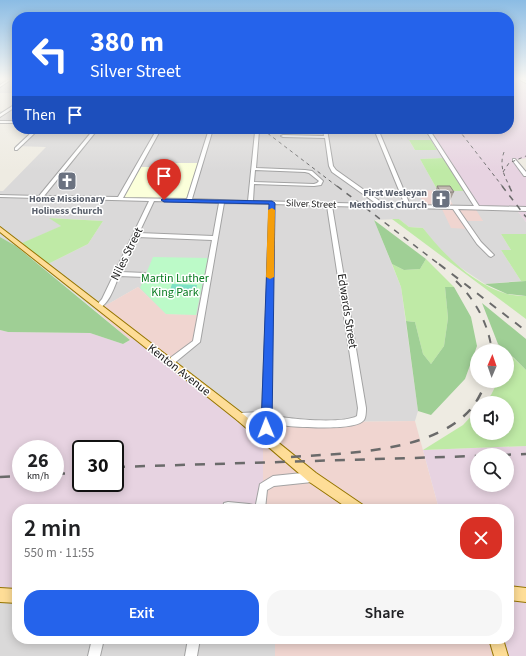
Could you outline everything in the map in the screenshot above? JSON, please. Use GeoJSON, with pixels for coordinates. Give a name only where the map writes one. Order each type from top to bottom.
{"type":"FeatureCollection","features":[{"type":"Feature","properties":{"kind":"main road","name":"Kenton Avenue"},"geometry":{"type":"LineString","coordinates":[[0,229],[240,417],[312,477],[352,504]]}},
{"type":"Feature","properties":{"kind":"main road"},"geometry":{"type":"LineString","coordinates":[[514,594],[526,595]]}},
{"type":"Feature","properties":{"kind":"main road"},"geometry":{"type":"LineString","coordinates":[[0,595],[12,596]]}},
{"type":"Feature","properties":{"kind":"main road"},"geometry":{"type":"LineString","coordinates":[[497,644],[501,656]]}},
{"type":"Feature","properties":{"kind":"street"},"geometry":{"type":"LineString","coordinates":[[0,116],[9,110]]}},
{"type":"Feature","properties":{"kind":"street"},"geometry":{"type":"LineString","coordinates":[[0,122],[12,122]]}},
{"type":"Feature","properties":{"kind":"street"},"geometry":{"type":"LineString","coordinates":[[16,149],[32,134]]}},
{"type":"Feature","properties":{"kind":"street"},"geometry":{"type":"LineString","coordinates":[[40,197],[92,134]]}},
{"type":"Feature","properties":{"kind":"street"},"geometry":{"type":"LineString","coordinates":[[120,199],[156,134]]}},
{"type":"Feature","properties":{"kind":"street"},"geometry":{"type":"LineString","coordinates":[[189,201],[210,134]]}},
{"type":"Feature","properties":{"kind":"street"},"geometry":{"type":"LineString","coordinates":[[250,202],[257,134]]}},
{"type":"Feature","properties":{"kind":"street"},"geometry":{"type":"LineString","coordinates":[[326,134],[334,171],[379,203],[380,206]]}},
{"type":"Feature","properties":{"kind":"street"},"geometry":{"type":"LineString","coordinates":[[378,134],[409,207]]}},
{"type":"Feature","properties":{"kind":"street"},"geometry":{"type":"LineString","coordinates":[[430,134],[478,208]]}},
{"type":"Feature","properties":{"kind":"street"},"geometry":{"type":"LineString","coordinates":[[283,136],[326,137]]}},
{"type":"Feature","properties":{"kind":"street"},"geometry":{"type":"LineString","coordinates":[[514,160],[526,175]]}},
{"type":"Feature","properties":{"kind":"street"},"geometry":{"type":"LineString","coordinates":[[252,183],[314,185],[320,184],[321,181],[310,172],[305,171],[254,169]]}},
{"type":"Feature","properties":{"kind":"street","name":"Silver Street"},"geometry":{"type":"LineString","coordinates":[[0,196],[526,210]]}},
{"type":"Feature","properties":{"kind":"street","name":"Niles Street"},"geometry":{"type":"LineString","coordinates":[[99,306],[105,300],[152,200]]}},
{"type":"Feature","properties":{"kind":"street"},"geometry":{"type":"LineString","coordinates":[[169,362],[196,342],[222,202]]}},
{"type":"Feature","properties":{"kind":"street"},"geometry":{"type":"LineString","coordinates":[[267,440],[266,416],[272,203]]}},
{"type":"Feature","properties":{"kind":"street","name":"Edwards Street"},"geometry":{"type":"LineString","coordinates":[[266,416],[287,422],[338,424],[354,422],[360,418],[362,408],[329,205]]}},
{"type":"Feature","properties":{"kind":"street"},"geometry":{"type":"LineString","coordinates":[[455,208],[479,243],[491,255]]}},
{"type":"Feature","properties":{"kind":"street"},"geometry":{"type":"LineString","coordinates":[[136,235],[216,238]]}},
{"type":"Feature","properties":{"kind":"street"},"geometry":{"type":"LineString","coordinates":[[117,274],[145,275]]}},
{"type":"Feature","properties":{"kind":"street"},"geometry":{"type":"LineString","coordinates":[[240,417],[266,416]]}},
{"type":"Feature","properties":{"kind":"street"},"geometry":{"type":"LineString","coordinates":[[261,504],[263,487],[273,481],[312,477]]}},
{"type":"Feature","properties":{"kind":"street"},"geometry":{"type":"LineString","coordinates":[[94,656],[97,644]]}},
{"type":"Feature","properties":{"kind":"street"},"geometry":{"type":"LineString","coordinates":[[191,656],[193,644]]}},
{"type":"Feature","properties":{"kind":"shaded area"},"geometry":{"type":"Polygon","coordinates":[[[12,110],[12,123],[0,122],[0,111],[12,110]]]}},
{"type":"Feature","properties":{"kind":"shaded area"},"geometry":{"type":"Polygon","coordinates":[[[514,110],[526,110],[526,158],[515,160],[526,173],[526,222],[516,209],[479,208],[467,191],[464,191],[427,134],[514,134],[514,110]]]}},
{"type":"Feature","properties":{"kind":"shaded area"},"geometry":{"type":"Polygon","coordinates":[[[29,134],[427,134],[431,140],[409,140],[415,150],[437,150],[443,158],[420,159],[438,191],[441,207],[464,221],[483,221],[454,207],[445,191],[467,191],[516,209],[526,222],[526,234],[501,234],[511,250],[501,250],[521,281],[485,284],[458,266],[439,249],[423,228],[409,227],[399,219],[374,220],[401,287],[418,411],[415,421],[263,423],[229,412],[169,364],[203,315],[166,314],[138,287],[96,311],[42,267],[88,244],[103,221],[50,218],[62,226],[16,246],[0,237],[0,191],[3,191],[46,147],[15,146],[29,134]],[[140,167],[124,195],[169,167],[140,167]]]}},
{"type":"Feature","properties":{"kind":"shaded area"},"geometry":{"type":"Polygon","coordinates":[[[171,163],[198,163],[187,197],[184,199],[126,198],[124,196],[140,167],[169,167],[171,163]]]}},
{"type":"Feature","properties":{"kind":"shaded area"},"geometry":{"type":"Polygon","coordinates":[[[417,190],[445,191],[454,207],[475,208],[483,221],[464,221],[469,229],[451,228],[441,207],[425,207],[417,190]]]}},
{"type":"Feature","properties":{"kind":"shaded area"},"geometry":{"type":"Polygon","coordinates":[[[138,287],[166,314],[203,315],[198,342],[169,364],[136,337],[130,340],[96,311],[138,287]]]}},
{"type":"Feature","properties":{"kind":"shaded area"},"geometry":{"type":"Polygon","coordinates":[[[0,330],[8,332],[90,333],[123,344],[136,337],[229,412],[263,423],[263,504],[12,504],[12,596],[0,596],[0,330]]]}},
{"type":"Feature","properties":{"kind":"shaded area"},"geometry":{"type":"Polygon","coordinates":[[[415,421],[438,504],[263,504],[263,423],[415,421]]]}},
{"type":"Feature","properties":{"kind":"shaded area"},"geometry":{"type":"Polygon","coordinates":[[[526,446],[526,656],[501,656],[497,644],[514,644],[514,504],[438,504],[423,450],[470,448],[470,492],[514,492],[514,448],[474,448],[526,446]]]}},
{"type":"Feature","properties":{"kind":"shaded area"},"geometry":{"type":"Polygon","coordinates":[[[0,596],[12,596],[12,644],[275,644],[275,656],[0,656],[0,596]]]}},
{"type":"Feature","properties":{"kind":"shaded area"},"geometry":{"type":"Polygon","coordinates":[[[275,644],[497,644],[501,656],[275,656],[275,644]]]}},
{"type":"Feature","properties":{"kind":"green space"},"geometry":{"type":"Polygon","coordinates":[[[409,140],[431,140],[437,150],[415,150],[409,140]]]}},
{"type":"Feature","properties":{"kind":"green space"},"geometry":{"type":"Polygon","coordinates":[[[443,158],[464,191],[438,191],[420,159],[443,158]]]}},
{"type":"Feature","properties":{"kind":"green space"},"geometry":{"type":"Polygon","coordinates":[[[49,218],[103,221],[88,244],[48,264],[22,243],[61,226],[49,218]]]}},
{"type":"Feature","properties":{"kind":"green space"},"geometry":{"type":"Polygon","coordinates":[[[392,219],[399,219],[409,227],[423,228],[450,258],[471,276],[482,283],[507,294],[526,296],[526,319],[392,219]]]}},
{"type":"Feature","properties":{"kind":"green space"},"geometry":{"type":"Polygon","coordinates":[[[374,220],[426,259],[420,269],[404,270],[392,264],[374,220]]]}},
{"type":"Feature","properties":{"kind":"green space"},"geometry":{"type":"Polygon","coordinates":[[[501,234],[526,234],[526,281],[521,281],[501,250],[511,250],[501,234]]]}},
{"type":"Feature","properties":{"kind":"green space"},"geometry":{"type":"Polygon","coordinates":[[[0,237],[16,246],[130,340],[123,344],[90,333],[8,332],[0,330],[0,237]]]}},
{"type":"Feature","properties":{"kind":"green space","name":"Martin Luther King Park"},"geometry":{"type":"Polygon","coordinates":[[[153,257],[208,258],[196,315],[166,314],[140,288],[153,257]]]}},
{"type":"Feature","properties":{"kind":"green space"},"geometry":{"type":"Polygon","coordinates":[[[426,259],[454,287],[445,287],[448,318],[444,346],[431,364],[423,354],[415,322],[406,321],[401,287],[392,264],[404,270],[420,269],[426,259]]]}},
{"type":"Feature","properties":{"kind":"green space"},"geometry":{"type":"Polygon","coordinates":[[[526,281],[526,296],[507,294],[485,284],[526,281]]]}},
{"type":"Feature","properties":{"kind":"green space"},"geometry":{"type":"Polygon","coordinates":[[[172,284],[197,285],[195,294],[169,293],[172,284]]]}},
{"type":"Feature","properties":{"kind":"green space"},"geometry":{"type":"Polygon","coordinates":[[[445,287],[454,287],[471,317],[477,344],[470,344],[470,365],[465,379],[431,415],[418,411],[406,321],[415,322],[423,354],[431,364],[444,346],[448,318],[445,287]]]}},
{"type":"Feature","properties":{"kind":"green space"},"geometry":{"type":"Polygon","coordinates":[[[482,303],[526,339],[526,370],[514,358],[514,344],[498,344],[482,303]]]}},
{"type":"Feature","properties":{"kind":"green space"},"geometry":{"type":"Polygon","coordinates":[[[514,359],[526,370],[526,446],[423,450],[463,425],[470,418],[470,440],[514,440],[514,396],[490,396],[494,388],[514,388],[514,359]]]}},
{"type":"Feature","properties":{"kind":"building"},"geometry":{"type":"Polygon","coordinates":[[[437,186],[450,186],[454,192],[441,192],[437,186]]]}},
{"type":"Feature","properties":{"kind":"railway"},"geometry":{"type":"LineString","coordinates":[[269,134],[338,187]]}},
{"type":"Feature","properties":{"kind":"railway"},"geometry":{"type":"LineString","coordinates":[[462,134],[503,187]]}},
{"type":"Feature","properties":{"kind":"railway"},"geometry":{"type":"LineString","coordinates":[[503,172],[502,161],[504,152]]}},
{"type":"Feature","properties":{"kind":"railway"},"geometry":{"type":"LineString","coordinates":[[503,172],[509,163],[526,156]]}},
{"type":"Feature","properties":{"kind":"railway"},"geometry":{"type":"LineString","coordinates":[[503,172],[510,187]]}},
{"type":"Feature","properties":{"kind":"railway"},"geometry":{"type":"LineString","coordinates":[[337,186],[440,265]]}},
{"type":"Feature","properties":{"kind":"railway"},"geometry":{"type":"LineString","coordinates":[[502,186],[526,217]]}},
{"type":"Feature","properties":{"kind":"railway"},"geometry":{"type":"LineString","coordinates":[[509,186],[512,192]]}},
{"type":"Feature","properties":{"kind":"railway"},"geometry":{"type":"LineString","coordinates":[[439,264],[526,331]]}},
{"type":"Feature","properties":{"kind":"railway"},"geometry":{"type":"LineString","coordinates":[[456,281],[470,296],[480,313],[488,331],[491,344]]}},
{"type":"Feature","properties":{"kind":"railway"},"geometry":{"type":"LineString","coordinates":[[291,457],[338,454],[390,448],[438,433],[458,421],[474,405],[483,388]]}},
{"type":"Feature","properties":{"kind":"railway"},"geometry":{"type":"LineString","coordinates":[[514,454],[526,454]]}},
{"type":"Feature","properties":{"kind":"railway"},"geometry":{"type":"LineString","coordinates":[[124,467],[470,456]]}},
{"type":"Feature","properties":{"kind":"railway"},"geometry":{"type":"LineString","coordinates":[[64,474],[72,473]]}},
{"type":"Feature","properties":{"kind":"railway"},"geometry":{"type":"LineString","coordinates":[[0,477],[12,476]]}},
{"type":"Feature","properties":{"kind":"slow traffic"},"geometry":{"type":"LineString","coordinates":[[270,277],[272,210]]}},
{"type":"Feature","properties":{"kind":"place","name":"Home Missionary Holiness Church"},"geometry":{"type":"Point","coordinates":[67,181]}},
{"type":"Feature","properties":{"kind":"place","name":"First Wesleyan Methodist Church"},"geometry":{"type":"Point","coordinates":[441,199]}},
{"type":"Feature","properties":{"kind":"route"},"geometry":{"type":"LineString","coordinates":[[164,200],[272,203],[266,428]]}}]}
